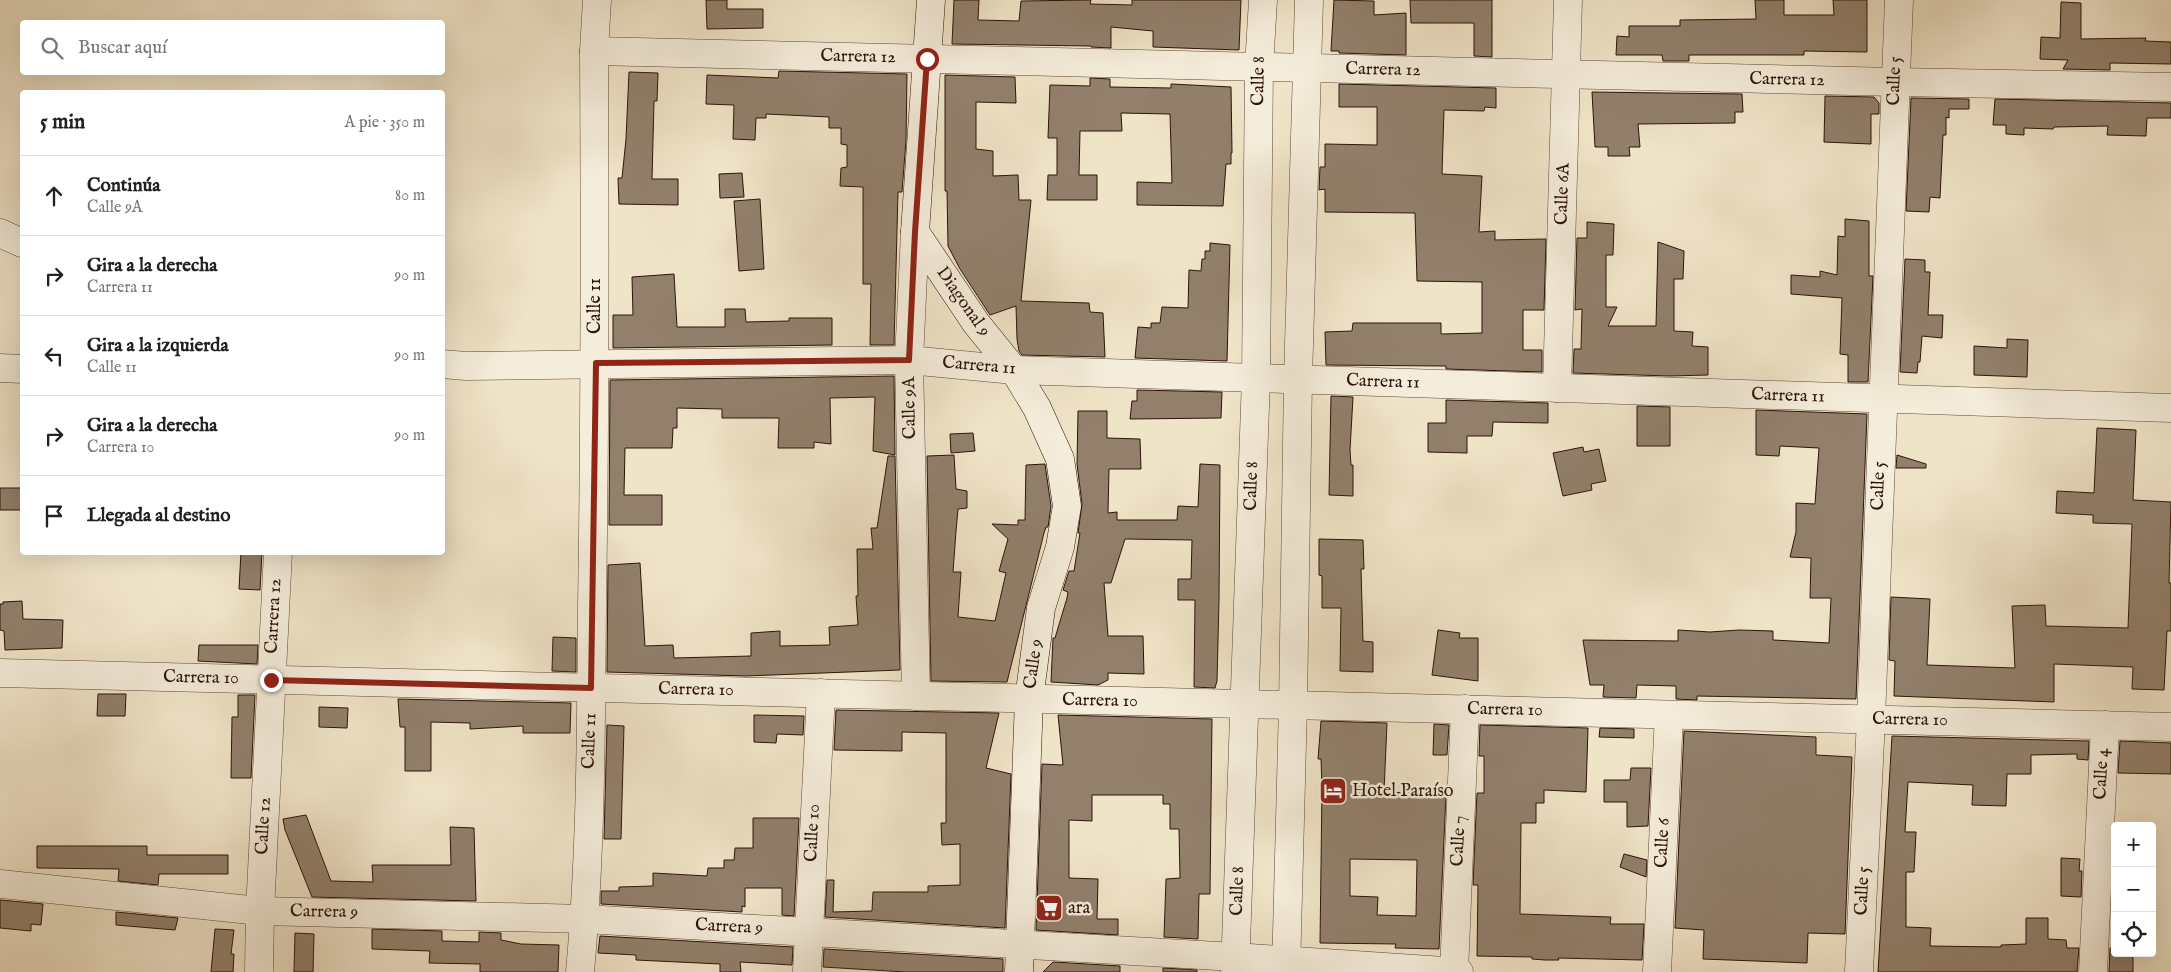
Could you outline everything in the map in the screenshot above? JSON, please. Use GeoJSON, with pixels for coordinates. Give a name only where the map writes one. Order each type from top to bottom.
{"type":"FeatureCollection","features":[{"type":"Feature","properties":{"kind":"street","name":"Calle 11"},"geometry":{"type":"LineString","coordinates":[[580,972],[585,919],[591,688],[596,363],[594,51],[597,0]]}},
{"type":"Feature","properties":{"kind":"street","name":"Calle 9A"},"geometry":{"type":"LineString","coordinates":[[916,696],[909,360],[915,232],[931,0]]}},
{"type":"Feature","properties":{"kind":"street","name":"Calle 8"},"geometry":{"type":"LineString","coordinates":[[1235,964],[1256,378],[1259,67],[1263,0]]}},
{"type":"Feature","properties":{"kind":"street"},"geometry":{"type":"LineString","coordinates":[[1286,966],[1293,705],[1298,379],[1309,0]]}},
{"type":"Feature","properties":{"kind":"street","name":"Calle 6A"},"geometry":{"type":"LineString","coordinates":[[1557,388],[1568,0]]}},
{"type":"Feature","properties":{"kind":"street","name":"Calle 5"},"geometry":{"type":"LineString","coordinates":[[1859,972],[1871,719],[1899,0]]}},
{"type":"Feature","properties":{"kind":"street","name":"Carrera 12"},"geometry":{"type":"LineString","coordinates":[[594,51],[2171,87]]}},
{"type":"Feature","properties":{"kind":"street","name":"Diagonal 9"},"geometry":{"type":"LineString","coordinates":[[915,232],[976,323],[1014,370]]}},
{"type":"Feature","properties":{"kind":"street"},"geometry":{"type":"LineString","coordinates":[[0,233],[20,241]]}},
{"type":"Feature","properties":{"kind":"street","name":"Carrera 11"},"geometry":{"type":"LineString","coordinates":[[445,364],[466,366],[909,360],[1014,370],[2171,408]]}},
{"type":"Feature","properties":{"kind":"street"},"geometry":{"type":"LineString","coordinates":[[0,368],[20,369]]}},
{"type":"Feature","properties":{"kind":"street","name":"Calle 9"},"geometry":{"type":"LineString","coordinates":[[1014,370],[1037,408],[1060,459],[1067,506],[1060,547],[1041,608],[1029,699],[1019,972]]}},
{"type":"Feature","properties":{"kind":"street","name":"Carrera 12"},"geometry":{"type":"LineString","coordinates":[[271,680],[278,555]]}},
{"type":"Feature","properties":{"kind":"street","name":"Carrera 10"},"geometry":{"type":"LineString","coordinates":[[0,673],[2171,727]]}},
{"type":"Feature","properties":{"kind":"street","name":"Calle 12"},"geometry":{"type":"LineString","coordinates":[[259,972],[260,911],[271,680]]}},
{"type":"Feature","properties":{"kind":"street","name":"Calle 10"},"geometry":{"type":"LineString","coordinates":[[806,972],[821,694]]}},
{"type":"Feature","properties":{"kind":"street","name":"Calle 7"},"geometry":{"type":"LineString","coordinates":[[1454,972],[1465,709]]}},
{"type":"Feature","properties":{"kind":"street","name":"Calle 6"},"geometry":{"type":"LineString","coordinates":[[1657,972],[1669,714]]}},
{"type":"Feature","properties":{"kind":"street","name":"Calle 4"},"geometry":{"type":"LineString","coordinates":[[2094,972],[2105,725]]}},
{"type":"Feature","properties":{"kind":"street","name":"Carrera 9"},"geometry":{"type":"LineString","coordinates":[[0,884],[260,911],[585,919],[1019,944],[1235,964],[1459,972]]}},
{"type":"Feature","properties":{"kind":"building"},"geometry":{"type":"Polygon","coordinates":[[[706,0],[727,0],[727,9],[763,9],[763,28],[707,29],[706,0]]]}},
{"type":"Feature","properties":{"kind":"building"},"geometry":{"type":"Polygon","coordinates":[[[954,0],[979,0],[978,20],[1019,21],[1021,1],[1091,0],[1090,4],[1132,5],[1132,0],[1241,0],[1239,50],[1153,47],[1153,31],[1111,27],[1111,48],[952,44],[954,0]]]}},
{"type":"Feature","properties":{"kind":"building"},"geometry":{"type":"Polygon","coordinates":[[[1334,0],[1374,1],[1374,15],[1406,13],[1406,55],[1339,53],[1339,51],[1331,51],[1334,0]]]}},
{"type":"Feature","properties":{"kind":"building"},"geometry":{"type":"Polygon","coordinates":[[[1410,0],[1492,0],[1492,57],[1474,56],[1474,23],[1411,23],[1410,0]]]}},
{"type":"Feature","properties":{"kind":"building"},"geometry":{"type":"Polygon","coordinates":[[[1755,0],[1784,0],[1784,15],[1834,15],[1833,0],[1867,0],[1867,52],[1804,51],[1804,55],[1689,55],[1689,61],[1663,61],[1662,55],[1616,55],[1617,36],[1629,37],[1629,26],[1680,26],[1680,20],[1756,19],[1755,0]]]}},
{"type":"Feature","properties":{"kind":"building"},"geometry":{"type":"Polygon","coordinates":[[[2061,2],[2081,3],[2081,39],[2146,38],[2145,41],[2171,42],[2171,64],[2110,63],[2110,70],[2063,69],[2068,60],[2040,59],[2041,37],[2060,38],[2061,2]]]}},
{"type":"Feature","properties":{"kind":"building"},"geometry":{"type":"Polygon","coordinates":[[[779,71],[907,74],[906,140],[902,192],[898,192],[894,345],[870,345],[871,284],[863,284],[863,187],[840,186],[841,168],[847,167],[847,145],[841,144],[841,128],[829,128],[829,117],[766,114],[766,118],[756,118],[755,140],[733,139],[734,105],[706,104],[707,75],[778,78],[779,71]]]}},
{"type":"Feature","properties":{"kind":"building"},"geometry":{"type":"Polygon","coordinates":[[[629,72],[658,73],[657,101],[654,101],[652,179],[678,179],[678,205],[619,204],[618,178],[622,178],[629,72]]]}},
{"type":"Feature","properties":{"kind":"building"},"geometry":{"type":"Polygon","coordinates":[[[945,75],[1015,77],[1016,103],[976,102],[976,149],[993,151],[993,176],[1018,175],[1019,200],[1031,200],[1021,301],[1089,303],[1090,312],[1103,313],[1105,357],[1022,355],[1019,351],[1017,339],[1016,306],[990,315],[960,269],[948,246],[947,191],[945,191],[945,75]]]}},
{"type":"Feature","properties":{"kind":"building"},"geometry":{"type":"Polygon","coordinates":[[[1090,78],[1110,79],[1110,87],[1171,88],[1171,84],[1231,87],[1232,153],[1231,164],[1226,164],[1223,206],[1137,205],[1137,182],[1172,183],[1170,114],[1121,113],[1122,131],[1080,131],[1079,175],[1097,175],[1097,200],[1047,200],[1048,175],[1057,175],[1057,138],[1048,138],[1050,85],[1090,86],[1090,78]]]}},
{"type":"Feature","properties":{"kind":"building"},"geometry":{"type":"Polygon","coordinates":[[[1339,84],[1496,88],[1496,108],[1485,107],[1484,111],[1444,110],[1442,174],[1482,176],[1479,232],[1495,231],[1495,240],[1546,239],[1544,310],[1523,310],[1523,350],[1542,350],[1542,372],[1446,369],[1446,366],[1326,365],[1325,332],[1352,331],[1353,323],[1441,323],[1441,334],[1482,333],[1482,282],[1417,281],[1415,213],[1325,212],[1325,189],[1319,190],[1320,167],[1325,167],[1325,144],[1377,145],[1377,107],[1339,107],[1339,84]]]}},
{"type":"Feature","properties":{"kind":"building"},"geometry":{"type":"Polygon","coordinates":[[[1592,92],[1742,94],[1743,112],[1735,112],[1735,123],[1638,124],[1640,147],[1629,147],[1630,156],[1608,156],[1608,147],[1595,147],[1592,92]]]}},
{"type":"Feature","properties":{"kind":"building"},"geometry":{"type":"Polygon","coordinates":[[[1825,96],[1874,97],[1879,103],[1879,114],[1871,114],[1871,144],[1824,142],[1825,96]]]}},
{"type":"Feature","properties":{"kind":"building"},"geometry":{"type":"Polygon","coordinates":[[[1911,98],[1969,99],[1969,109],[1949,109],[1949,118],[1946,117],[1946,135],[1943,135],[1940,198],[1930,197],[1929,212],[1906,211],[1911,98]]]}},
{"type":"Feature","properties":{"kind":"building"},"geometry":{"type":"Polygon","coordinates":[[[1995,99],[2171,103],[2171,118],[2147,118],[2146,136],[2107,135],[2108,126],[2054,127],[2053,129],[2024,128],[2024,135],[2006,134],[2006,125],[1993,125],[1995,99]]]}},
{"type":"Feature","properties":{"kind":"building"},"geometry":{"type":"Polygon","coordinates":[[[742,173],[744,197],[720,198],[719,174],[742,173]]]}},
{"type":"Feature","properties":{"kind":"building"},"geometry":{"type":"Polygon","coordinates":[[[760,199],[764,269],[739,271],[734,201],[760,199]]]}},
{"type":"Feature","properties":{"kind":"building"},"geometry":{"type":"Polygon","coordinates":[[[1845,219],[1869,221],[1869,276],[1873,276],[1868,382],[1848,382],[1848,355],[1840,354],[1842,298],[1791,294],[1791,275],[1820,277],[1820,271],[1837,275],[1838,236],[1845,237],[1845,219]]]}},
{"type":"Feature","properties":{"kind":"building"},"geometry":{"type":"Polygon","coordinates":[[[1587,222],[1614,224],[1613,255],[1606,255],[1606,307],[1617,307],[1608,326],[1656,326],[1658,242],[1684,251],[1683,279],[1674,279],[1674,331],[1693,332],[1692,346],[1708,347],[1708,375],[1670,376],[1573,373],[1574,349],[1581,349],[1582,309],[1575,310],[1577,238],[1587,238],[1587,222]]]}},
{"type":"Feature","properties":{"kind":"building"},"geometry":{"type":"Polygon","coordinates":[[[1210,243],[1230,245],[1227,361],[1135,358],[1138,327],[1151,328],[1151,323],[1160,323],[1162,307],[1188,308],[1189,270],[1201,271],[1202,259],[1205,259],[1205,251],[1210,251],[1210,243]]]}},
{"type":"Feature","properties":{"kind":"building"},"geometry":{"type":"Polygon","coordinates":[[[1905,259],[1925,260],[1925,272],[1930,272],[1928,315],[1943,315],[1942,338],[1922,336],[1917,373],[1900,372],[1905,259]]]}},
{"type":"Feature","properties":{"kind":"building"},"geometry":{"type":"Polygon","coordinates":[[[674,274],[677,327],[725,327],[725,309],[745,309],[746,322],[789,321],[789,318],[832,318],[832,345],[613,348],[613,315],[633,315],[632,277],[674,274]]]}},
{"type":"Feature","properties":{"kind":"building"},"geometry":{"type":"Polygon","coordinates":[[[2007,339],[2028,340],[2027,377],[1974,375],[1974,346],[2007,348],[2007,339]]]}},
{"type":"Feature","properties":{"kind":"building"},"geometry":{"type":"Polygon","coordinates":[[[894,376],[895,455],[873,451],[875,397],[830,398],[831,444],[814,442],[814,448],[778,448],[779,418],[722,418],[722,409],[677,408],[677,428],[673,428],[672,448],[625,448],[624,495],[662,495],[662,525],[609,525],[610,380],[894,376]]]}},
{"type":"Feature","properties":{"kind":"building"},"geometry":{"type":"Polygon","coordinates":[[[1137,390],[1222,392],[1221,418],[1130,419],[1132,401],[1137,401],[1137,390]]]}},
{"type":"Feature","properties":{"kind":"building"},"geometry":{"type":"Polygon","coordinates":[[[1331,396],[1353,397],[1350,450],[1351,465],[1353,465],[1353,496],[1329,495],[1331,396]]]}},
{"type":"Feature","properties":{"kind":"building"},"geometry":{"type":"Polygon","coordinates":[[[1446,400],[1548,403],[1548,423],[1493,422],[1492,436],[1467,436],[1467,453],[1428,452],[1428,423],[1446,423],[1446,400]]]}},
{"type":"Feature","properties":{"kind":"building"},"geometry":{"type":"Polygon","coordinates":[[[1637,406],[1670,407],[1670,446],[1637,446],[1637,406]]]}},
{"type":"Feature","properties":{"kind":"building"},"geometry":{"type":"Polygon","coordinates":[[[1756,410],[1867,414],[1856,699],[1697,696],[1697,700],[1676,699],[1676,686],[1637,685],[1636,698],[1603,697],[1604,685],[1590,685],[1583,640],[1678,641],[1678,630],[1710,632],[1739,630],[1773,631],[1773,640],[1829,643],[1831,598],[1810,598],[1811,558],[1790,557],[1796,532],[1796,503],[1815,504],[1819,448],[1780,446],[1779,456],[1756,455],[1756,410]]]}},
{"type":"Feature","properties":{"kind":"building"},"geometry":{"type":"Polygon","coordinates":[[[1078,411],[1107,411],[1107,438],[1140,439],[1141,469],[1109,469],[1108,513],[1117,512],[1117,520],[1177,520],[1178,506],[1198,507],[1200,464],[1220,465],[1219,600],[1217,681],[1215,688],[1194,687],[1195,600],[1178,600],[1178,579],[1191,579],[1192,540],[1125,539],[1111,583],[1104,583],[1108,636],[1143,636],[1144,674],[1108,673],[1108,680],[1098,685],[1051,682],[1053,638],[1055,638],[1067,598],[1068,592],[1063,590],[1069,571],[1074,571],[1080,533],[1078,533],[1082,504],[1077,464],[1078,411]]]}},
{"type":"Feature","properties":{"kind":"building"},"geometry":{"type":"Polygon","coordinates":[[[2097,428],[2136,430],[2133,500],[2171,502],[2169,583],[2171,583],[2171,631],[2167,631],[2164,690],[2132,689],[2133,667],[2054,664],[2054,702],[1894,696],[1895,661],[1889,660],[1891,597],[1930,599],[1927,665],[2015,668],[2012,606],[2045,605],[2046,626],[2128,628],[2132,524],[2093,523],[2093,515],[2056,513],[2057,491],[2094,493],[2097,428]]]}},
{"type":"Feature","properties":{"kind":"building"},"geometry":{"type":"Polygon","coordinates":[[[973,433],[975,451],[951,453],[950,434],[973,433]]]}},
{"type":"Feature","properties":{"kind":"building"},"geometry":{"type":"Polygon","coordinates":[[[1583,447],[1584,452],[1599,449],[1606,481],[1591,484],[1592,490],[1563,496],[1553,453],[1583,447]]]}},
{"type":"Feature","properties":{"kind":"building"},"geometry":{"type":"Polygon","coordinates":[[[954,455],[956,489],[967,491],[967,508],[958,509],[953,572],[961,572],[958,617],[995,621],[1006,573],[999,571],[1008,539],[992,524],[1018,525],[1018,520],[1025,520],[1026,465],[1045,464],[1051,506],[1048,527],[1046,527],[1044,533],[1007,682],[931,681],[927,456],[954,455]]]}},
{"type":"Feature","properties":{"kind":"building"},"geometry":{"type":"Polygon","coordinates":[[[1897,455],[1926,464],[1926,468],[1896,468],[1897,455]]]}},
{"type":"Feature","properties":{"kind":"building"},"geometry":{"type":"Polygon","coordinates":[[[888,456],[895,456],[900,670],[746,676],[607,672],[608,565],[640,563],[645,646],[673,645],[674,658],[751,656],[751,633],[780,631],[780,646],[830,645],[829,627],[858,625],[856,596],[858,596],[857,549],[873,549],[871,528],[877,528],[888,456]]]}},
{"type":"Feature","properties":{"kind":"building"},"geometry":{"type":"Polygon","coordinates":[[[0,488],[20,488],[20,510],[0,510],[0,488]]]}},
{"type":"Feature","properties":{"kind":"building"},"geometry":{"type":"Polygon","coordinates":[[[1319,539],[1363,540],[1364,569],[1361,569],[1363,641],[1373,642],[1373,672],[1340,671],[1341,608],[1322,608],[1322,576],[1319,575],[1319,539]]]}},
{"type":"Feature","properties":{"kind":"building"},"geometry":{"type":"Polygon","coordinates":[[[241,555],[262,555],[260,590],[239,589],[241,555]]]}},
{"type":"Feature","properties":{"kind":"building"},"geometry":{"type":"Polygon","coordinates":[[[22,601],[23,619],[63,620],[62,648],[5,650],[4,631],[0,630],[0,604],[3,604],[3,602],[22,601]]]}},
{"type":"Feature","properties":{"kind":"building"},"geometry":{"type":"Polygon","coordinates":[[[1438,630],[1460,633],[1459,638],[1478,638],[1478,681],[1432,675],[1438,630]]]}},
{"type":"Feature","properties":{"kind":"building"},"geometry":{"type":"Polygon","coordinates":[[[553,637],[576,638],[576,672],[552,671],[553,637]]]}},
{"type":"Feature","properties":{"kind":"building"},"geometry":{"type":"Polygon","coordinates":[[[199,645],[258,645],[257,664],[198,661],[199,645]]]}},
{"type":"Feature","properties":{"kind":"building"},"geometry":{"type":"Polygon","coordinates":[[[98,694],[126,694],[125,716],[97,716],[98,694]]]}},
{"type":"Feature","properties":{"kind":"building"},"geometry":{"type":"Polygon","coordinates":[[[238,695],[255,695],[251,778],[231,778],[232,717],[238,717],[238,695]]]}},
{"type":"Feature","properties":{"kind":"building"},"geometry":{"type":"Polygon","coordinates":[[[398,699],[571,703],[570,733],[523,733],[523,726],[470,729],[470,723],[431,722],[431,771],[405,771],[405,727],[400,727],[398,699]]]}},
{"type":"Feature","properties":{"kind":"building"},"geometry":{"type":"Polygon","coordinates":[[[319,707],[348,708],[347,728],[319,727],[319,707]]]}},
{"type":"Feature","properties":{"kind":"building"},"geometry":{"type":"Polygon","coordinates":[[[836,710],[999,713],[986,768],[1011,774],[1005,928],[825,917],[827,880],[834,880],[833,912],[872,911],[873,892],[928,892],[928,886],[960,885],[960,844],[942,845],[941,823],[946,823],[946,733],[902,732],[902,751],[834,750],[836,710]]]}},
{"type":"Feature","properties":{"kind":"building"},"geometry":{"type":"Polygon","coordinates":[[[754,715],[804,716],[803,735],[777,734],[776,743],[754,742],[754,715]]]}},
{"type":"Feature","properties":{"kind":"building"},"geometry":{"type":"Polygon","coordinates":[[[1058,715],[1212,719],[1210,894],[1199,894],[1198,939],[1164,937],[1166,879],[1180,878],[1179,829],[1170,829],[1170,804],[1163,804],[1163,795],[1092,795],[1092,821],[1069,820],[1069,878],[1098,879],[1097,919],[1118,919],[1118,935],[1036,930],[1042,764],[1063,765],[1058,715]]]}},
{"type":"Feature","properties":{"kind":"building"},"geometry":{"type":"Polygon","coordinates":[[[1321,721],[1387,723],[1384,792],[1446,794],[1439,949],[1395,948],[1396,944],[1320,943],[1322,788],[1321,759],[1318,759],[1321,721]],[[1350,859],[1350,896],[1378,897],[1377,915],[1416,916],[1417,860],[1350,859]]]}},
{"type":"Feature","properties":{"kind":"building"},"geometry":{"type":"Polygon","coordinates":[[[1434,724],[1449,725],[1447,755],[1433,755],[1434,724]]]}},
{"type":"Feature","properties":{"kind":"building"},"geometry":{"type":"Polygon","coordinates":[[[607,725],[624,726],[621,839],[604,839],[607,725]]]}},
{"type":"Feature","properties":{"kind":"building"},"geometry":{"type":"Polygon","coordinates":[[[1480,725],[1588,728],[1586,792],[1544,790],[1544,803],[1536,803],[1536,823],[1521,823],[1520,914],[1611,917],[1610,924],[1644,924],[1642,960],[1558,958],[1559,960],[1545,960],[1532,959],[1532,957],[1477,956],[1478,885],[1473,885],[1477,793],[1484,793],[1484,756],[1479,756],[1480,725]]]}},
{"type":"Feature","properties":{"kind":"building"},"geometry":{"type":"Polygon","coordinates":[[[1600,728],[1634,729],[1634,738],[1599,737],[1600,728]]]}},
{"type":"Feature","properties":{"kind":"building"},"geometry":{"type":"Polygon","coordinates":[[[1684,731],[1816,737],[1816,755],[1852,757],[1845,934],[1808,933],[1807,963],[1703,959],[1704,930],[1675,928],[1684,731]]]}},
{"type":"Feature","properties":{"kind":"building"},"geometry":{"type":"Polygon","coordinates":[[[1892,736],[2089,741],[2088,760],[2077,759],[2077,754],[2031,755],[2031,774],[2007,774],[2006,806],[1972,805],[1973,785],[1908,782],[1905,832],[1916,832],[1914,872],[1906,872],[1906,927],[1931,928],[1930,946],[2001,947],[2001,945],[2026,944],[2026,918],[2048,918],[2048,939],[2066,940],[2067,948],[2079,948],[2077,972],[1878,972],[1892,736]]]}},
{"type":"Feature","properties":{"kind":"building"},"geometry":{"type":"Polygon","coordinates":[[[2120,741],[2171,743],[2171,774],[2118,773],[2120,741]]]}},
{"type":"Feature","properties":{"kind":"building"},"geometry":{"type":"Polygon","coordinates":[[[1631,768],[1651,768],[1648,826],[1627,827],[1627,802],[1604,802],[1604,780],[1630,780],[1631,768]]]}},
{"type":"Feature","properties":{"kind":"building"},"geometry":{"type":"Polygon","coordinates":[[[306,815],[331,881],[373,882],[372,865],[451,865],[450,827],[474,828],[476,901],[312,897],[285,830],[283,819],[306,815]]]}},
{"type":"Feature","properties":{"kind":"building"},"geometry":{"type":"Polygon","coordinates":[[[753,818],[799,818],[794,916],[782,915],[782,888],[745,888],[745,907],[742,906],[742,912],[601,904],[601,891],[619,891],[619,887],[653,886],[653,873],[707,876],[708,868],[724,868],[724,860],[734,860],[735,848],[753,848],[753,818]]]}},
{"type":"Feature","properties":{"kind":"building"},"geometry":{"type":"Polygon","coordinates":[[[37,846],[147,846],[147,855],[228,855],[228,874],[159,874],[158,885],[118,881],[119,869],[37,868],[37,846]]]}},
{"type":"Feature","properties":{"kind":"building"},"geometry":{"type":"Polygon","coordinates":[[[1624,854],[1647,860],[1646,877],[1620,867],[1624,854]]]}},
{"type":"Feature","properties":{"kind":"building"},"geometry":{"type":"Polygon","coordinates":[[[2061,858],[2080,859],[2079,871],[2082,871],[2081,897],[2061,896],[2061,858]]]}},
{"type":"Feature","properties":{"kind":"building"},"geometry":{"type":"Polygon","coordinates":[[[0,900],[43,904],[41,925],[31,924],[31,931],[0,928],[0,900]]]}},
{"type":"Feature","properties":{"kind":"building"},"geometry":{"type":"Polygon","coordinates":[[[116,912],[178,918],[175,930],[116,925],[116,912]]]}},
{"type":"Feature","properties":{"kind":"building"},"geometry":{"type":"Polygon","coordinates":[[[215,929],[234,930],[231,954],[234,954],[233,972],[211,972],[215,929]]]}},
{"type":"Feature","properties":{"kind":"building"},"geometry":{"type":"Polygon","coordinates":[[[372,929],[442,931],[442,941],[479,942],[479,932],[501,933],[501,940],[521,944],[559,945],[558,972],[480,972],[480,964],[429,963],[430,951],[372,949],[372,929]]]}},
{"type":"Feature","properties":{"kind":"building"},"geometry":{"type":"Polygon","coordinates":[[[295,933],[314,934],[313,972],[294,972],[295,933]]]}},
{"type":"Feature","properties":{"kind":"building"},"geometry":{"type":"Polygon","coordinates":[[[600,936],[793,947],[792,965],[740,962],[741,972],[720,972],[720,964],[636,960],[636,955],[598,953],[600,936]]]}},
{"type":"Feature","properties":{"kind":"building"},"geometry":{"type":"Polygon","coordinates":[[[2110,948],[2111,957],[2133,957],[2133,972],[2109,972],[2110,948]]]}},
{"type":"Feature","properties":{"kind":"building"},"geometry":{"type":"Polygon","coordinates":[[[824,949],[1003,959],[1003,972],[905,972],[823,967],[824,949]]]}},
{"type":"Feature","properties":{"kind":"building"},"geometry":{"type":"Polygon","coordinates":[[[1053,962],[1120,966],[1120,972],[1043,972],[1053,962]]]}},
{"type":"Feature","properties":{"kind":"building"},"geometry":{"type":"Polygon","coordinates":[[[1163,968],[1197,970],[1197,972],[1163,972],[1163,968]]]}},
{"type":"Feature","properties":{"kind":"place","name":"Hotel Paraíso"},"geometry":{"type":"Point","coordinates":[1333,791]}},
{"type":"Feature","properties":{"kind":"place","name":"ara"},"geometry":{"type":"Point","coordinates":[1049,908]}},
{"type":"Feature","properties":{"kind":"route"},"geometry":{"type":"LineString","coordinates":[[271,680],[591,688],[596,363],[909,360],[915,232],[927,59]]}}]}
